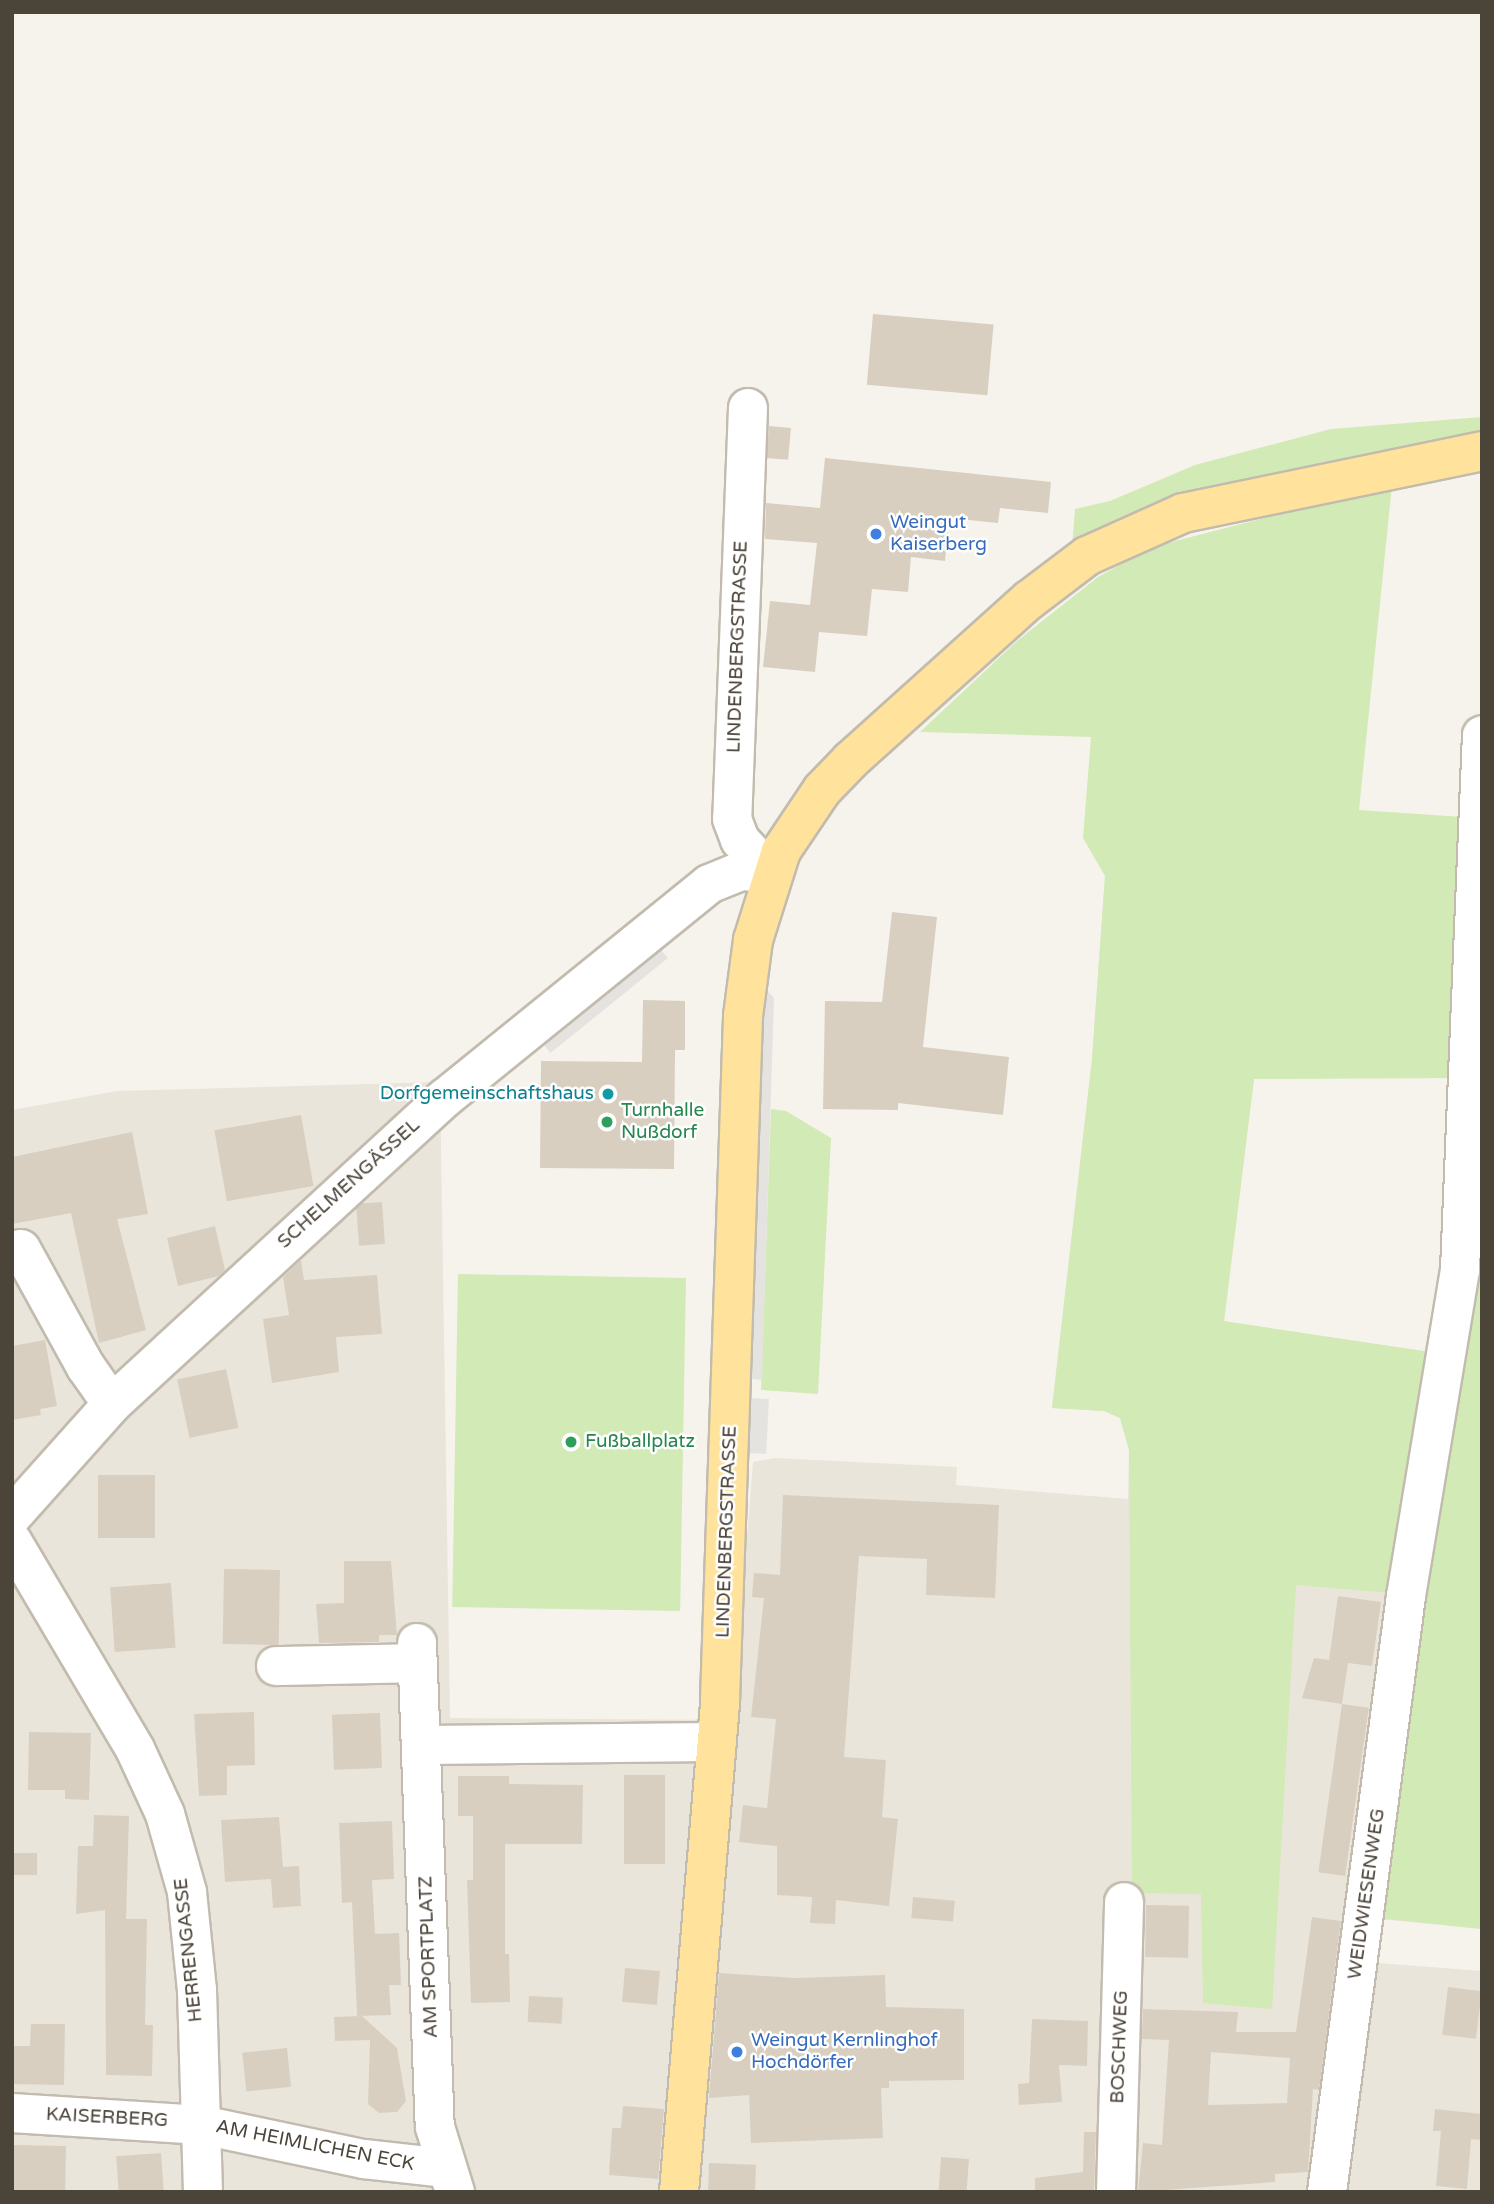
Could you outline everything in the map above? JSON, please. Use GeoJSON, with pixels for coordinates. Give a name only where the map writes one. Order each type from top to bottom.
{"type":"FeatureCollection","features":[{"type":"Feature","properties":{"kind":"main road","name":"LINDENBERGSTRASSE"},"geometry":{"type":"LineString","coordinates":[[679,2192],[717,1742],[727,1563],[743,1016],[753,940],[771,873],[801,820],[851,760],[1029,600],[1087,556],[1150,524],[1194,510],[1482,451]]}},
{"type":"Feature","properties":{"kind":"street","name":"LINDENBERGSTRASSE"},"geometry":{"type":"LineString","coordinates":[[748,408],[732,820],[740,840],[771,873]]}},
{"type":"Feature","properties":{"kind":"street","name":"WEIDWIESENWEG"},"geometry":{"type":"LineString","coordinates":[[1326,2192],[1406,1596],[1460,1270],[1482,735]]}},
{"type":"Feature","properties":{"kind":"street","name":"SCHELMENGÄSSEL"},"geometry":{"type":"LineString","coordinates":[[12,1516],[112,1404],[445,1098],[670,913],[726,876],[741,872],[771,873]]}},
{"type":"Feature","properties":{"kind":"street"},"geometry":{"type":"LineString","coordinates":[[21,1249],[86,1367],[112,1404]]}},
{"type":"Feature","properties":{"kind":"street","name":"HERRENGASSE"},"geometry":{"type":"LineString","coordinates":[[12,1541],[135,1749],[165,1814],[187,1892],[197,1990],[203,2192]]}},
{"type":"Feature","properties":{"kind":"street","name":"AM SPORTPLATZ"},"geometry":{"type":"LineString","coordinates":[[275,1666],[417,1653],[435,2127],[450,2180]]}},
{"type":"Feature","properties":{"kind":"street"},"geometry":{"type":"LineString","coordinates":[[421,1745],[717,1742]]}},
{"type":"Feature","properties":{"kind":"street","name":"BOSCHWEG"},"geometry":{"type":"LineString","coordinates":[[1116,2192],[1124,1902]]}},
{"type":"Feature","properties":{"kind":"street","name":"KAISERBERG"},"geometry":{"type":"LineString","coordinates":[[12,2113],[202,2125]]}},
{"type":"Feature","properties":{"kind":"street","name":"AM HEIMLICHEN ECK"},"geometry":{"type":"LineString","coordinates":[[202,2125],[450,2180]]}},
{"type":"Feature","properties":{"kind":"shaded area"},"geometry":{"type":"Polygon","coordinates":[[[1105,876],[1254,1079],[1224,1322],[1459,1356],[1482,1929],[1369,1918],[1366,1962],[1482,1971],[1482,2192],[12,2192],[12,1110],[117,1091],[440,1082],[450,1718],[733,1720],[753,1462],[775,1458],[957,1467],[956,1485],[1128,1499],[1129,1450],[1120,1418],[1104,1411],[1052,1408],[1092,1059],[1105,876]]]}},
{"type":"Feature","properties":{"kind":"shaded area"},"geometry":{"type":"Polygon","coordinates":[[[654,941],[668,958],[550,1053],[537,1036],[654,941]]]}},
{"type":"Feature","properties":{"kind":"shaded area"},"geometry":{"type":"Polygon","coordinates":[[[759,982],[774,998],[762,1380],[740,1378],[759,982]]]}},
{"type":"Feature","properties":{"kind":"shaded area"},"geometry":{"type":"Polygon","coordinates":[[[750,1398],[769,1399],[766,1454],[747,1453],[750,1398]]]}},
{"type":"Feature","properties":{"kind":"green space"},"geometry":{"type":"Polygon","coordinates":[[[1482,417],[1482,436],[1072,548],[1075,509],[1110,501],[1195,465],[1331,429],[1482,417]]]}},
{"type":"Feature","properties":{"kind":"green space"},"geometry":{"type":"Polygon","coordinates":[[[1392,485],[1359,810],[1478,818],[1469,1078],[1254,1079],[1224,1321],[1449,1355],[1482,1168],[1482,1929],[1369,1917],[1418,1595],[1296,1585],[1272,2009],[1203,2003],[1201,1894],[1132,1893],[1129,1450],[1120,1418],[1104,1411],[1052,1408],[1092,1059],[1105,876],[1083,838],[1091,737],[920,732],[1017,641],[1098,577],[1152,547],[1392,485]]]}},
{"type":"Feature","properties":{"kind":"green space"},"geometry":{"type":"Polygon","coordinates":[[[771,1109],[786,1111],[831,1138],[818,1394],[761,1390],[771,1109]]]}},
{"type":"Feature","properties":{"kind":"green space","name":"Fußballplatz"},"geometry":{"type":"Polygon","coordinates":[[[458,1274],[686,1278],[680,1611],[452,1607],[458,1274]]]}},
{"type":"Feature","properties":{"kind":"building"},"geometry":{"type":"Polygon","coordinates":[[[873,314],[994,325],[987,395],[867,385],[873,314]]]}},
{"type":"Feature","properties":{"kind":"building"},"geometry":{"type":"Polygon","coordinates":[[[769,426],[791,428],[788,460],[766,458],[769,426]]]}},
{"type":"Feature","properties":{"kind":"building"},"geometry":{"type":"Polygon","coordinates":[[[825,458],[1051,482],[1048,513],[1000,508],[998,523],[949,518],[945,561],[911,557],[908,592],[872,589],[867,636],[819,632],[815,672],[763,667],[770,601],[810,605],[817,543],[765,539],[766,503],[820,508],[825,458]]]}},
{"type":"Feature","properties":{"kind":"building"},"geometry":{"type":"Polygon","coordinates":[[[892,912],[937,917],[923,1047],[1009,1057],[1003,1115],[898,1103],[898,1110],[823,1109],[825,1001],[882,1002],[892,912]]]}},
{"type":"Feature","properties":{"kind":"building","name":"Dorfgemeinschaftshaus"},"geometry":{"type":"Polygon","coordinates":[[[643,1000],[685,1001],[685,1050],[675,1050],[674,1169],[540,1168],[541,1061],[642,1062],[643,1000]]]}},
{"type":"Feature","properties":{"kind":"building"},"geometry":{"type":"Polygon","coordinates":[[[301,1115],[314,1186],[227,1201],[214,1130],[301,1115]]]}},
{"type":"Feature","properties":{"kind":"building"},"geometry":{"type":"Polygon","coordinates":[[[132,1132],[148,1214],[117,1219],[146,1330],[99,1343],[71,1213],[12,1224],[12,1157],[132,1132]]]}},
{"type":"Feature","properties":{"kind":"building"},"geometry":{"type":"Polygon","coordinates":[[[382,1202],[385,1244],[359,1246],[356,1204],[382,1202]]]}},
{"type":"Feature","properties":{"kind":"building"},"geometry":{"type":"Polygon","coordinates":[[[215,1226],[225,1270],[219,1276],[178,1286],[167,1238],[215,1226]]]}},
{"type":"Feature","properties":{"kind":"building"},"geometry":{"type":"Polygon","coordinates":[[[301,1260],[304,1280],[377,1275],[382,1334],[336,1337],[339,1372],[272,1383],[263,1319],[289,1315],[283,1277],[301,1260]]]}},
{"type":"Feature","properties":{"kind":"building"},"geometry":{"type":"Polygon","coordinates":[[[45,1340],[57,1406],[40,1409],[41,1415],[12,1420],[12,1346],[45,1340]]]}},
{"type":"Feature","properties":{"kind":"building"},"geometry":{"type":"Polygon","coordinates":[[[226,1369],[238,1428],[190,1438],[177,1379],[226,1369]]]}},
{"type":"Feature","properties":{"kind":"building"},"geometry":{"type":"Polygon","coordinates":[[[98,1475],[155,1475],[155,1538],[98,1538],[98,1475]]]}},
{"type":"Feature","properties":{"kind":"building"},"geometry":{"type":"Polygon","coordinates":[[[783,1495],[999,1505],[995,1598],[926,1595],[927,1559],[859,1556],[844,1757],[886,1760],[882,1817],[898,1819],[889,1906],[836,1900],[835,1924],[810,1923],[812,1897],[777,1895],[777,1846],[739,1842],[743,1805],[767,1808],[776,1719],[751,1717],[764,1598],[752,1597],[754,1573],[780,1575],[783,1495]]]}},
{"type":"Feature","properties":{"kind":"building"},"geometry":{"type":"Polygon","coordinates":[[[344,1561],[391,1561],[397,1635],[379,1635],[379,1642],[319,1643],[316,1604],[344,1603],[344,1561]]]}},
{"type":"Feature","properties":{"kind":"building"},"geometry":{"type":"Polygon","coordinates":[[[224,1569],[280,1570],[279,1645],[223,1644],[224,1569]]]}},
{"type":"Feature","properties":{"kind":"building"},"geometry":{"type":"Polygon","coordinates":[[[171,1583],[176,1648],[115,1652],[110,1587],[171,1583]]]}},
{"type":"Feature","properties":{"kind":"building"},"geometry":{"type":"Polygon","coordinates":[[[1338,1596],[1381,1602],[1372,1666],[1348,1663],[1342,1704],[1302,1698],[1314,1658],[1329,1660],[1338,1596]]]}},
{"type":"Feature","properties":{"kind":"building"},"geometry":{"type":"Polygon","coordinates":[[[1342,1704],[1369,1708],[1345,1876],[1318,1872],[1342,1704]]]}},
{"type":"Feature","properties":{"kind":"building"},"geometry":{"type":"Polygon","coordinates":[[[254,1712],[255,1765],[227,1766],[227,1795],[199,1796],[194,1714],[254,1712]]]}},
{"type":"Feature","properties":{"kind":"building"},"geometry":{"type":"Polygon","coordinates":[[[380,1713],[382,1768],[334,1770],[332,1715],[380,1713]]]}},
{"type":"Feature","properties":{"kind":"building"},"geometry":{"type":"Polygon","coordinates":[[[29,1732],[91,1733],[89,1800],[65,1799],[65,1790],[28,1790],[29,1732]]]}},
{"type":"Feature","properties":{"kind":"building"},"geometry":{"type":"Polygon","coordinates":[[[624,1775],[665,1775],[665,1864],[624,1864],[624,1775]]]}},
{"type":"Feature","properties":{"kind":"building"},"geometry":{"type":"Polygon","coordinates":[[[458,1776],[509,1776],[509,1784],[583,1785],[582,1844],[505,1844],[505,1954],[509,1954],[510,2002],[471,2003],[467,1880],[473,1880],[473,1816],[458,1816],[458,1776]]]}},
{"type":"Feature","properties":{"kind":"building"},"geometry":{"type":"Polygon","coordinates":[[[94,1815],[129,1816],[126,1919],[147,1919],[145,2025],[153,2025],[152,2076],[106,2075],[105,1910],[76,1914],[78,1846],[93,1846],[94,1815]]]}},
{"type":"Feature","properties":{"kind":"building"},"geometry":{"type":"Polygon","coordinates":[[[279,1817],[283,1867],[299,1866],[301,1906],[273,1908],[271,1879],[225,1882],[221,1820],[279,1817]]]}},
{"type":"Feature","properties":{"kind":"building"},"geometry":{"type":"Polygon","coordinates":[[[392,1821],[394,1879],[372,1880],[375,1934],[399,1933],[401,1985],[389,1985],[391,2015],[357,2016],[352,1902],[342,1903],[339,1823],[392,1821]]]}},
{"type":"Feature","properties":{"kind":"building"},"geometry":{"type":"Polygon","coordinates":[[[12,1853],[37,1853],[37,1875],[12,1875],[12,1853]]]}},
{"type":"Feature","properties":{"kind":"building"},"geometry":{"type":"Polygon","coordinates":[[[913,1897],[955,1901],[953,1922],[911,1918],[913,1897]]]}},
{"type":"Feature","properties":{"kind":"building"},"geometry":{"type":"Polygon","coordinates":[[[1146,1905],[1189,1906],[1188,1958],[1145,1957],[1146,1905]]]}},
{"type":"Feature","properties":{"kind":"building"},"geometry":{"type":"Polygon","coordinates":[[[1312,1917],[1341,1921],[1319,2090],[1313,2089],[1308,2172],[1275,2174],[1275,2182],[1138,2192],[1143,2143],[1162,2145],[1169,2040],[1142,2039],[1143,2009],[1238,2012],[1236,2032],[1296,2032],[1312,1917]],[[1211,2052],[1208,2105],[1287,2103],[1290,2058],[1211,2052]]]}},
{"type":"Feature","properties":{"kind":"building"},"geometry":{"type":"Polygon","coordinates":[[[625,1968],[660,1971],[657,2005],[622,2002],[625,1968]]]}},
{"type":"Feature","properties":{"kind":"building"},"geometry":{"type":"Polygon","coordinates":[[[719,1973],[797,1978],[885,1975],[886,2007],[964,2009],[964,2080],[889,2081],[889,2088],[881,2088],[883,2138],[751,2143],[749,2095],[709,2098],[719,1973]]]}},
{"type":"Feature","properties":{"kind":"building"},"geometry":{"type":"Polygon","coordinates":[[[1448,1987],[1482,1991],[1476,2039],[1442,2035],[1448,1987]]]}},
{"type":"Feature","properties":{"kind":"building"},"geometry":{"type":"Polygon","coordinates":[[[529,1996],[563,1998],[562,2024],[528,2022],[529,1996]]]}},
{"type":"Feature","properties":{"kind":"building"},"geometry":{"type":"Polygon","coordinates":[[[362,2016],[397,2048],[406,2101],[397,2112],[379,2113],[368,2104],[370,2040],[335,2041],[334,2017],[362,2016]]]}},
{"type":"Feature","properties":{"kind":"building"},"geometry":{"type":"Polygon","coordinates":[[[1032,2019],[1088,2021],[1087,2066],[1059,2065],[1062,2102],[1019,2105],[1018,2084],[1029,2083],[1032,2019]]]}},
{"type":"Feature","properties":{"kind":"building"},"geometry":{"type":"Polygon","coordinates":[[[31,2024],[65,2024],[64,2085],[12,2084],[12,2046],[30,2046],[31,2024]]]}},
{"type":"Feature","properties":{"kind":"building"},"geometry":{"type":"Polygon","coordinates":[[[287,2048],[291,2087],[246,2091],[242,2053],[287,2048]]]}},
{"type":"Feature","properties":{"kind":"building"},"geometry":{"type":"Polygon","coordinates":[[[623,2106],[664,2109],[658,2179],[609,2175],[612,2128],[621,2128],[623,2106]]]}},
{"type":"Feature","properties":{"kind":"building"},"geometry":{"type":"Polygon","coordinates":[[[1435,2109],[1482,2114],[1482,2140],[1471,2139],[1467,2189],[1436,2186],[1441,2131],[1433,2131],[1435,2109]]]}},
{"type":"Feature","properties":{"kind":"building"},"geometry":{"type":"Polygon","coordinates":[[[1084,2132],[1096,2132],[1094,2192],[1035,2192],[1035,2178],[1083,2172],[1084,2132]]]}},
{"type":"Feature","properties":{"kind":"building"},"geometry":{"type":"Polygon","coordinates":[[[13,2145],[66,2146],[65,2192],[12,2192],[13,2145]]]}},
{"type":"Feature","properties":{"kind":"building"},"geometry":{"type":"Polygon","coordinates":[[[161,2153],[164,2192],[119,2192],[116,2156],[161,2153]]]}},
{"type":"Feature","properties":{"kind":"building"},"geometry":{"type":"Polygon","coordinates":[[[941,2157],[969,2159],[967,2192],[939,2192],[941,2157]]]}},
{"type":"Feature","properties":{"kind":"building"},"geometry":{"type":"Polygon","coordinates":[[[709,2163],[756,2165],[755,2192],[708,2192],[709,2163]]]}},
{"type":"Feature","properties":{"kind":"place","name":"Weingut Kaiserberg"},"geometry":{"type":"Point","coordinates":[876,534]}},
{"type":"Feature","properties":{"kind":"place","name":"Dorfgemeinschaftshaus"},"geometry":{"type":"Point","coordinates":[608,1094]}},
{"type":"Feature","properties":{"kind":"place","name":"Turnhalle Nußdorf"},"geometry":{"type":"Point","coordinates":[607,1122]}},
{"type":"Feature","properties":{"kind":"place","name":"Fußballplatz"},"geometry":{"type":"Point","coordinates":[571,1442]}},
{"type":"Feature","properties":{"kind":"place","name":"Weingut Kernlinghof Hochdörfer"},"geometry":{"type":"Point","coordinates":[737,2052]}}]}
